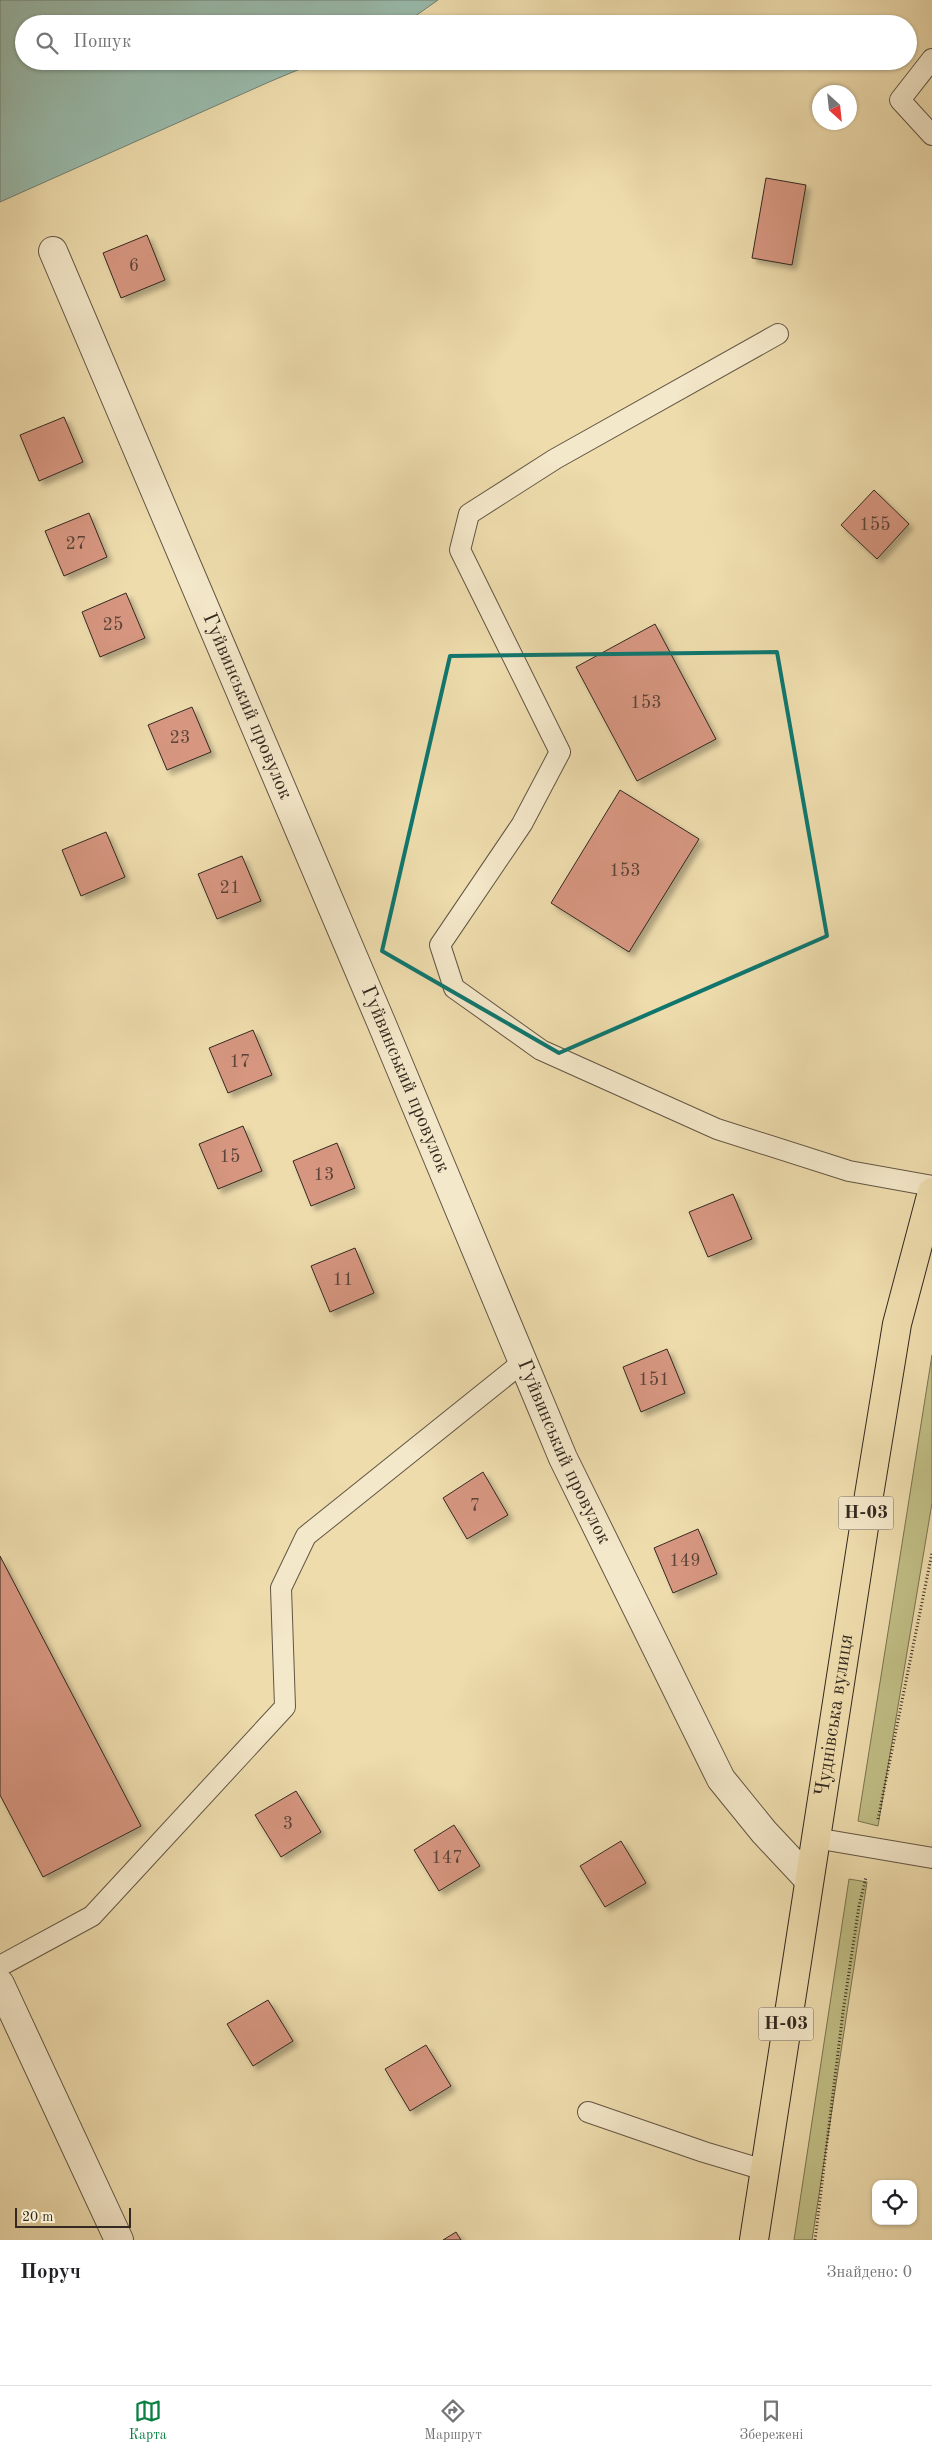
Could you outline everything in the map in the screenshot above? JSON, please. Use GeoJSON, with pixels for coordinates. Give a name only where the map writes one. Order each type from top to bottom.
{"type":"FeatureCollection","features":[{"type":"Feature","properties":{"kind":"main road","name":"Чуднівська вулиця"},"geometry":{"type":"LineString","coordinates":[[754,2240],[808,1879],[898,1324],[932,1192]]}},
{"type":"Feature","properties":{"kind":"street","name":"Гуйвинський провулок"},"geometry":{"type":"LineString","coordinates":[[52,251],[381,1022],[563,1458],[721,1779],[764,1832],[808,1879]]}},
{"type":"Feature","properties":{"kind":"street"},"geometry":{"type":"LineString","coordinates":[[0,1984],[119,2240]]}},
{"type":"Feature","properties":{"kind":"lane"},"geometry":{"type":"LineString","coordinates":[[932,59],[900,100],[932,135]]}},
{"type":"Feature","properties":{"kind":"lane"},"geometry":{"type":"LineString","coordinates":[[778,334],[556,460],[469,514],[460,550],[560,752],[522,824],[440,945],[454,988],[540,1050],[717,1129],[849,1171],[932,1186]]}},
{"type":"Feature","properties":{"kind":"lane"},"geometry":{"type":"LineString","coordinates":[[0,1966],[92,1916],[285,1707],[281,1588],[306,1536],[523,1362]]}},
{"type":"Feature","properties":{"kind":"lane"},"geometry":{"type":"LineString","coordinates":[[815,1838],[932,1858]]}},
{"type":"Feature","properties":{"kind":"lane"},"geometry":{"type":"LineString","coordinates":[[588,2112],[704,2152],[764,2170]]}},
{"type":"Feature","properties":{"kind":"path"},"geometry":{"type":"LineString","coordinates":[[816,2240],[843,2012],[859,1906],[932,1553]]}},
{"type":"Feature","properties":{"kind":"highlighted area"},"geometry":{"type":"Polygon","coordinates":[[[777,652],[827,936],[559,1053],[382,951],[450,656],[777,652]]]}},
{"type":"Feature","properties":{"kind":"shaded area"},"geometry":{"type":"Polygon","coordinates":[[[0,0],[438,0],[417,15],[15,15],[15,70],[298,70],[0,202],[0,0]]]}},
{"type":"Feature","properties":{"kind":"shaded area"},"geometry":{"type":"Polygon","coordinates":[[[932,1355],[932,1503],[878,1826],[858,1821],[932,1355]]]}},
{"type":"Feature","properties":{"kind":"shaded area"},"geometry":{"type":"Polygon","coordinates":[[[849,1879],[867,1882],[812,2240],[794,2240],[849,1879]]]}},
{"type":"Feature","properties":{"kind":"building"},"geometry":{"type":"Polygon","coordinates":[[[766,178],[806,185],[792,265],[752,258],[766,178]]]}},
{"type":"Feature","properties":{"kind":"building"},"geometry":{"type":"Polygon","coordinates":[[[147,235],[165,280],[121,298],[103,253],[147,235]]]}},
{"type":"Feature","properties":{"kind":"building"},"geometry":{"type":"Polygon","coordinates":[[[64,417],[83,462],[39,481],[20,435],[64,417]]]}},
{"type":"Feature","properties":{"kind":"building"},"geometry":{"type":"Polygon","coordinates":[[[874,490],[909,524],[877,559],[841,525],[874,490]]]}},
{"type":"Feature","properties":{"kind":"building"},"geometry":{"type":"Polygon","coordinates":[[[89,513],[107,557],[64,576],[45,531],[89,513]]]}},
{"type":"Feature","properties":{"kind":"building"},"geometry":{"type":"Polygon","coordinates":[[[126,593],[145,638],[100,657],[82,612],[126,593]]]}},
{"type":"Feature","properties":{"kind":"building"},"geometry":{"type":"Polygon","coordinates":[[[655,624],[716,739],[637,781],[576,667],[655,624]]]}},
{"type":"Feature","properties":{"kind":"building"},"geometry":{"type":"Polygon","coordinates":[[[192,707],[211,752],[167,770],[148,725],[192,707]]]}},
{"type":"Feature","properties":{"kind":"building"},"geometry":{"type":"Polygon","coordinates":[[[620,790],[699,839],[629,952],[551,903],[620,790]]]}},
{"type":"Feature","properties":{"kind":"building"},"geometry":{"type":"Polygon","coordinates":[[[106,832],[125,877],[81,896],[62,850],[106,832]]]}},
{"type":"Feature","properties":{"kind":"building"},"geometry":{"type":"Polygon","coordinates":[[[242,856],[261,901],[217,919],[198,874],[242,856]]]}},
{"type":"Feature","properties":{"kind":"building"},"geometry":{"type":"Polygon","coordinates":[[[253,1030],[272,1075],[228,1093],[209,1048],[253,1030]]]}},
{"type":"Feature","properties":{"kind":"building"},"geometry":{"type":"Polygon","coordinates":[[[243,1126],[262,1171],[218,1189],[199,1144],[243,1126]]]}},
{"type":"Feature","properties":{"kind":"building"},"geometry":{"type":"Polygon","coordinates":[[[337,1143],[355,1188],[311,1206],[293,1161],[337,1143]]]}},
{"type":"Feature","properties":{"kind":"building"},"geometry":{"type":"Polygon","coordinates":[[[733,1194],[752,1239],[708,1257],[689,1212],[733,1194]]]}},
{"type":"Feature","properties":{"kind":"building"},"geometry":{"type":"Polygon","coordinates":[[[355,1248],[374,1293],[330,1312],[311,1266],[355,1248]]]}},
{"type":"Feature","properties":{"kind":"building"},"geometry":{"type":"Polygon","coordinates":[[[667,1349],[685,1393],[641,1412],[623,1367],[667,1349]]]}},
{"type":"Feature","properties":{"kind":"building"},"geometry":{"type":"Polygon","coordinates":[[[483,1472],[508,1515],[467,1539],[443,1498],[483,1472]]]}},
{"type":"Feature","properties":{"kind":"building"},"geometry":{"type":"Polygon","coordinates":[[[698,1529],[717,1574],[673,1593],[654,1548],[698,1529]]]}},
{"type":"Feature","properties":{"kind":"building"},"geometry":{"type":"Polygon","coordinates":[[[0,1556],[141,1826],[43,1877],[0,1795],[0,1556]]]}},
{"type":"Feature","properties":{"kind":"building"},"geometry":{"type":"Polygon","coordinates":[[[296,1791],[321,1832],[281,1857],[255,1815],[296,1791]]]}},
{"type":"Feature","properties":{"kind":"building"},"geometry":{"type":"Polygon","coordinates":[[[454,1825],[480,1866],[439,1891],[414,1850],[454,1825]]]}},
{"type":"Feature","properties":{"kind":"building"},"geometry":{"type":"Polygon","coordinates":[[[621,1841],[646,1883],[605,1907],[580,1866],[621,1841]]]}},
{"type":"Feature","properties":{"kind":"building"},"geometry":{"type":"Polygon","coordinates":[[[268,2000],[293,2041],[253,2066],[227,2024],[268,2000]]]}},
{"type":"Feature","properties":{"kind":"building"},"geometry":{"type":"Polygon","coordinates":[[[426,2045],[451,2086],[410,2111],[385,2069],[426,2045]]]}},
{"type":"Feature","properties":{"kind":"building"},"geometry":{"type":"Polygon","coordinates":[[[456,2232],[461,2240],[443,2240],[456,2232]]]}}]}
